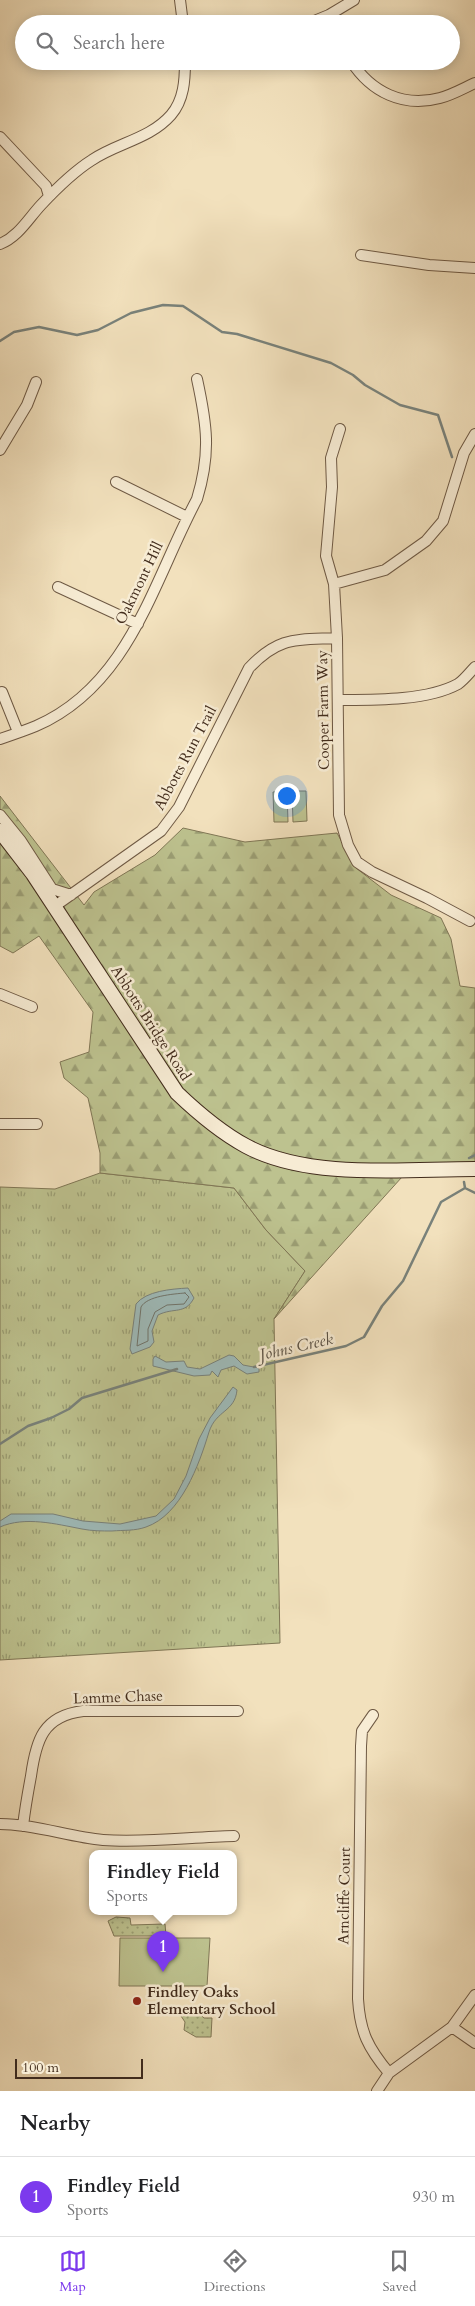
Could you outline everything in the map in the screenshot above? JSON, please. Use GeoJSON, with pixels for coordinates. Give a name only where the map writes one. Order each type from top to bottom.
{"type":"FeatureCollection","features":[{"type":"Feature","properties":{"kind":"main road","name":"Abbotts Bridge Road"},"geometry":{"type":"LineString","coordinates":[[0,831],[55,906],[177,1093],[218,1129],[248,1147],[302,1166],[334,1170],[475,1169]]}},
{"type":"Feature","properties":{"kind":"street"},"geometry":{"type":"LineString","coordinates":[[180,0],[182,15]]}},
{"type":"Feature","properties":{"kind":"street"},"geometry":{"type":"LineString","coordinates":[[336,15],[354,0]]}},
{"type":"Feature","properties":{"kind":"street"},"geometry":{"type":"LineString","coordinates":[[0,244],[17,233],[50,196],[93,159],[137,139],[163,124],[173,113],[182,94],[184,70]]}},
{"type":"Feature","properties":{"kind":"street"},"geometry":{"type":"LineString","coordinates":[[358,70],[369,84],[401,100],[421,101],[441,98],[475,83]]}},
{"type":"Feature","properties":{"kind":"street"},"geometry":{"type":"LineString","coordinates":[[0,137],[46,186],[50,196]]}},
{"type":"Feature","properties":{"kind":"street"},"geometry":{"type":"LineString","coordinates":[[361,255],[429,265],[475,268]]}},
{"type":"Feature","properties":{"kind":"street","name":"Oakmont Hill"},"geometry":{"type":"LineString","coordinates":[[0,739],[36,726],[58,714],[88,692],[105,675],[138,624],[202,481],[207,447],[204,409],[197,379]]}},
{"type":"Feature","properties":{"kind":"street"},"geometry":{"type":"LineString","coordinates":[[0,450],[27,404],[36,382]]}},
{"type":"Feature","properties":{"kind":"street","name":"Cooper Farm Way"},"geometry":{"type":"LineString","coordinates":[[340,429],[332,458],[332,487],[326,556],[334,584],[337,638],[339,816],[348,845],[357,862],[372,872],[470,921]]}},
{"type":"Feature","properties":{"kind":"street"},"geometry":{"type":"LineString","coordinates":[[334,584],[385,570],[426,542],[443,521],[464,453],[475,434]]}},
{"type":"Feature","properties":{"kind":"street"},"geometry":{"type":"LineString","coordinates":[[116,482],[187,517]]}},
{"type":"Feature","properties":{"kind":"street"},"geometry":{"type":"LineString","coordinates":[[58,588],[138,624]]}},
{"type":"Feature","properties":{"kind":"street","name":"Abbotts Run Trail"},"geometry":{"type":"LineString","coordinates":[[55,906],[161,831],[179,807],[249,668],[263,653],[291,640],[337,638]]}},
{"type":"Feature","properties":{"kind":"street"},"geometry":{"type":"LineString","coordinates":[[338,700],[384,700],[426,695],[458,684],[475,667]]}},
{"type":"Feature","properties":{"kind":"street"},"geometry":{"type":"LineString","coordinates":[[2,692],[18,732]]}},
{"type":"Feature","properties":{"kind":"street"},"geometry":{"type":"LineString","coordinates":[[0,815],[21,841],[52,889],[71,895]]}},
{"type":"Feature","properties":{"kind":"street"},"geometry":{"type":"LineString","coordinates":[[0,994],[32,1007]]}},
{"type":"Feature","properties":{"kind":"street"},"geometry":{"type":"LineString","coordinates":[[0,1124],[37,1124]]}},
{"type":"Feature","properties":{"kind":"street","name":"Lamme Chase"},"geometry":{"type":"LineString","coordinates":[[23,1826],[34,1750],[40,1736],[59,1717],[84,1711],[238,1711]]}},
{"type":"Feature","properties":{"kind":"street","name":"Arncliffe Court"},"geometry":{"type":"LineString","coordinates":[[373,1714],[362,1731],[361,1746],[358,1999],[359,2017],[366,2042],[389,2073]]}},
{"type":"Feature","properties":{"kind":"street"},"geometry":{"type":"LineString","coordinates":[[0,1824],[127,1841],[234,1836]]}},
{"type":"Feature","properties":{"kind":"street"},"geometry":{"type":"LineString","coordinates":[[377,2091],[389,2073],[452,2027],[475,1996]]}},
{"type":"Feature","properties":{"kind":"street"},"geometry":{"type":"LineString","coordinates":[[452,2027],[475,2044]]}},
{"type":"Feature","properties":{"kind":"green space"},"geometry":{"type":"Polygon","coordinates":[[[287,791],[288,822],[274,822],[273,792],[287,791]]]}},
{"type":"Feature","properties":{"kind":"green space"},"geometry":{"type":"Polygon","coordinates":[[[292,791],[306,791],[307,821],[293,822],[292,791]]]}},
{"type":"Feature","properties":{"kind":"green space"},"geometry":{"type":"Polygon","coordinates":[[[0,796],[84,905],[94,892],[155,855],[183,828],[245,842],[337,833],[356,868],[391,895],[441,918],[451,939],[460,986],[475,988],[475,1176],[402,1177],[274,1319],[305,1271],[266,1230],[234,1188],[100,1173],[100,1153],[88,1098],[64,1078],[60,1062],[89,1052],[93,1012],[39,936],[13,953],[0,946],[0,796]]]}},
{"type":"Feature","properties":{"kind":"green space"},"geometry":{"type":"Polygon","coordinates":[[[100,1173],[234,1188],[266,1230],[305,1271],[274,1319],[280,1643],[0,1660],[0,1187],[55,1189],[100,1173]]]}},
{"type":"Feature","properties":{"kind":"green space"},"geometry":{"type":"Polygon","coordinates":[[[116,1917],[130,1918],[131,1925],[165,1924],[166,1936],[114,1936],[108,1921],[116,1917]]]}},
{"type":"Feature","properties":{"kind":"green space"},"geometry":{"type":"Polygon","coordinates":[[[120,1938],[210,1938],[207,1986],[119,1986],[120,1938]]]}},
{"type":"Feature","properties":{"kind":"green space"},"geometry":{"type":"Polygon","coordinates":[[[186,2008],[193,2008],[204,2018],[212,2018],[211,2037],[196,2037],[184,2030],[185,2022],[181,2016],[186,2008]]]}},
{"type":"Feature","properties":{"kind":"water"},"geometry":{"type":"Polygon","coordinates":[[[188,1288],[194,1298],[191,1303],[183,1309],[158,1315],[152,1331],[154,1342],[150,1347],[132,1354],[130,1349],[136,1304],[152,1293],[188,1288]]]}},
{"type":"Feature","properties":{"kind":"water"},"geometry":{"type":"Polygon","coordinates":[[[229,1355],[234,1356],[243,1365],[259,1368],[259,1372],[247,1374],[234,1366],[221,1370],[218,1377],[212,1371],[210,1375],[194,1376],[153,1366],[155,1356],[166,1362],[184,1361],[187,1367],[200,1369],[229,1355]]]}},
{"type":"Feature","properties":{"kind":"water"},"geometry":{"type":"Polygon","coordinates":[[[233,1387],[237,1390],[236,1397],[233,1403],[212,1425],[200,1459],[187,1487],[169,1512],[158,1521],[134,1530],[112,1531],[90,1530],[30,1521],[0,1527],[0,1521],[11,1514],[53,1514],[83,1521],[120,1524],[156,1516],[174,1499],[186,1476],[199,1439],[210,1418],[233,1387]]]}},
{"type":"Feature","properties":{"kind":"waterway"},"geometry":{"type":"LineString","coordinates":[[0,341],[14,332],[39,327],[77,335],[98,330],[131,313],[163,305],[183,306],[222,332],[237,334],[331,363],[400,405],[438,415],[452,457]]}},
{"type":"Feature","properties":{"kind":"waterway","name":"Johns Creek"},"geometry":{"type":"LineString","coordinates":[[469,1158],[475,1155]]}},
{"type":"Feature","properties":{"kind":"waterway","name":"Johns Creek"},"geometry":{"type":"LineString","coordinates":[[464,1182],[465,1188]]}},
{"type":"Feature","properties":{"kind":"waterway"},"geometry":{"type":"LineString","coordinates":[[465,1188],[475,1193]]}},
{"type":"Feature","properties":{"kind":"waterway","name":"Johns Creek"},"geometry":{"type":"LineString","coordinates":[[254,1367],[346,1346],[364,1337],[382,1306],[403,1281],[441,1202],[465,1188]]}},
{"type":"Feature","properties":{"kind":"waterway","name":"Johns Creek"},"geometry":{"type":"LineString","coordinates":[[0,1444],[28,1426],[69,1409],[82,1398],[177,1369]]}},
{"type":"Feature","properties":{"kind":"place","name":"Findley Field"},"geometry":{"type":"Point","coordinates":[163,1972]}},
{"type":"Feature","properties":{"kind":"place","name":"Findley Oaks Elementary School"},"geometry":{"type":"Point","coordinates":[137,2001]}}]}
